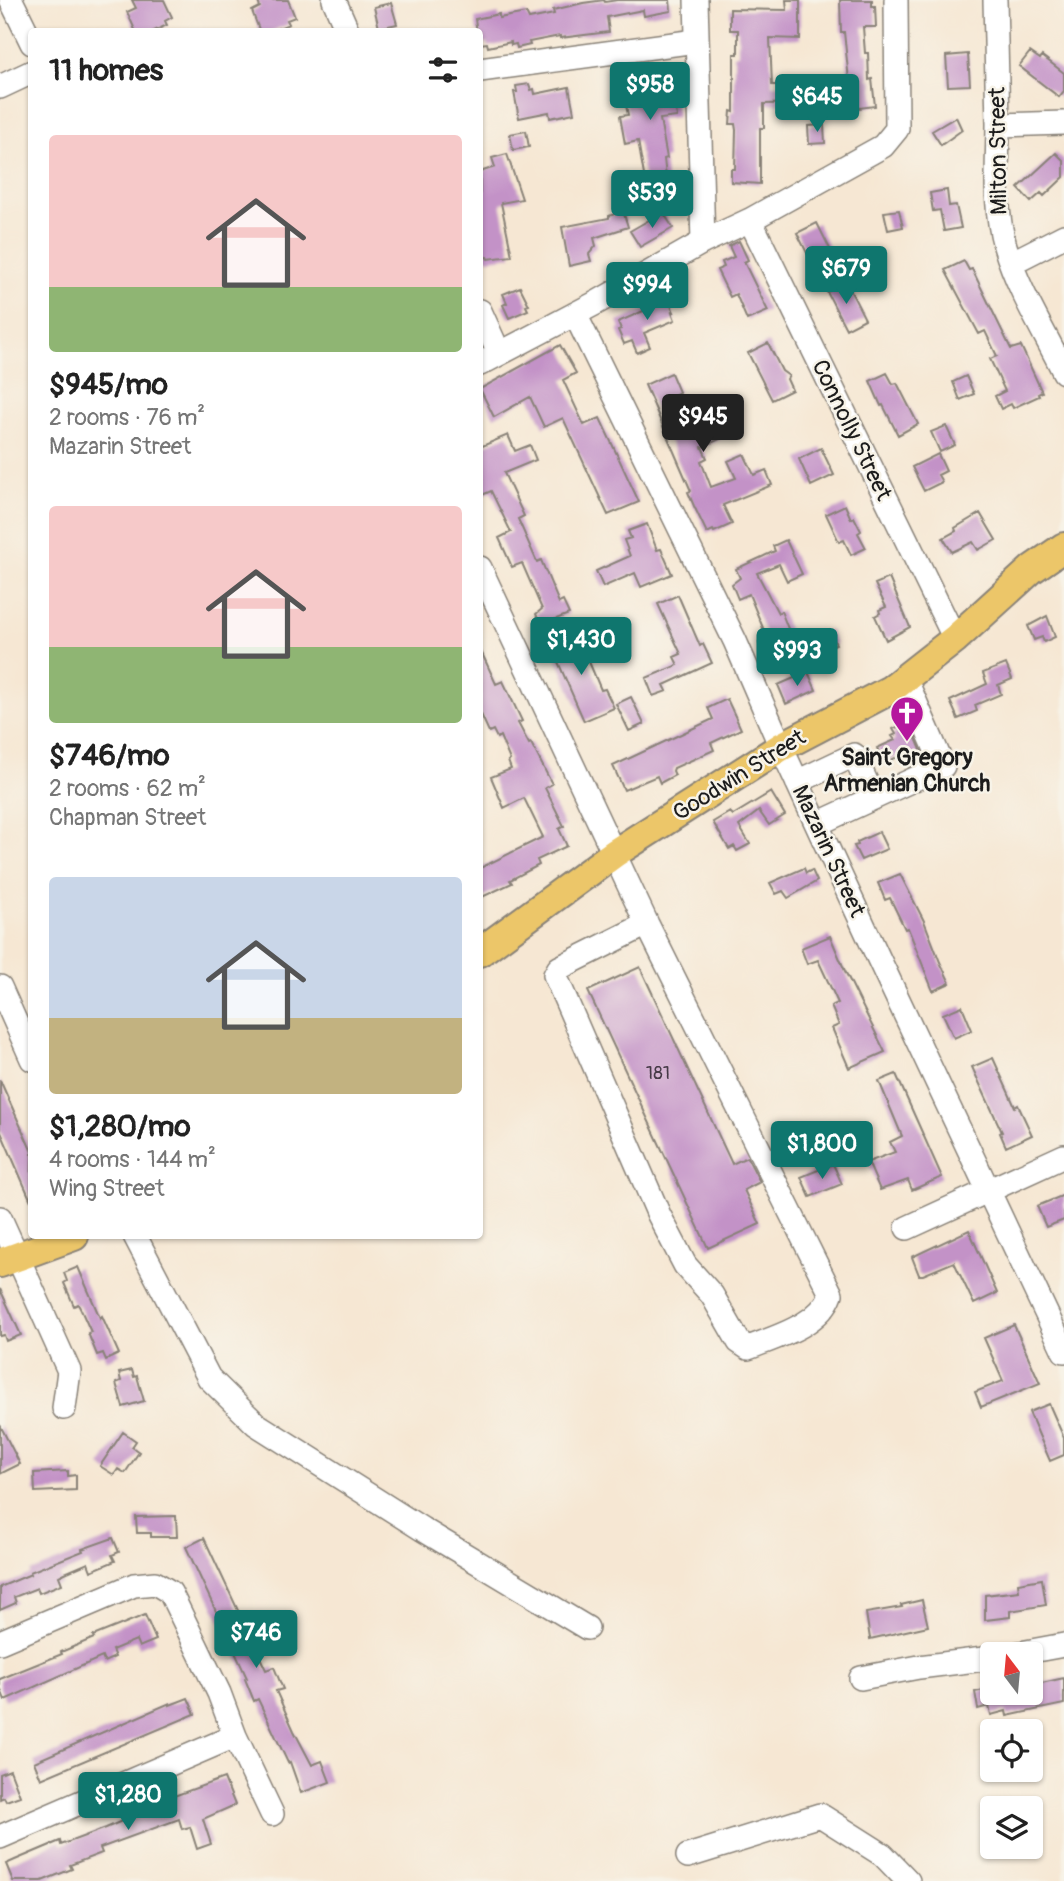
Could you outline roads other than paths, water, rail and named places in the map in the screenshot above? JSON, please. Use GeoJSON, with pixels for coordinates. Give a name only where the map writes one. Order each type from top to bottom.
{"type":"FeatureCollection","features":[{"type":"Feature","properties":{"kind":"main road","name":"Goodwin Street"},"geometry":{"type":"LineString","coordinates":[[483,951],[615,853],[781,747],[890,690],[955,639],[1032,569],[1064,547]]}},
{"type":"Feature","properties":{"kind":"main road"},"geometry":{"type":"LineString","coordinates":[[9,1260],[66,1239]]}},
{"type":"Feature","properties":{"kind":"street"},"geometry":{"type":"LineString","coordinates":[[11,0],[28,35]]}},
{"type":"Feature","properties":{"kind":"street"},"geometry":{"type":"LineString","coordinates":[[334,0],[346,28]]}},
{"type":"Feature","properties":{"kind":"street"},"geometry":{"type":"LineString","coordinates":[[696,0],[703,242]]}},
{"type":"Feature","properties":{"kind":"street"},"geometry":{"type":"LineString","coordinates":[[483,327],[489,358],[575,314],[703,242],[750,220],[883,146],[897,130],[896,0]]}},
{"type":"Feature","properties":{"kind":"street","name":"Milton Street"},"geometry":{"type":"LineString","coordinates":[[995,0],[997,207],[1011,262],[1064,372]]}},
{"type":"Feature","properties":{"kind":"street"},"geometry":{"type":"LineString","coordinates":[[483,70],[696,41]]}},
{"type":"Feature","properties":{"kind":"street"},"geometry":{"type":"LineString","coordinates":[[0,87],[28,74]]}},
{"type":"Feature","properties":{"kind":"street"},"geometry":{"type":"LineString","coordinates":[[998,125],[1064,122]]}},
{"type":"Feature","properties":{"kind":"street","name":"Connolly Street"},"geometry":{"type":"LineString","coordinates":[[750,220],[955,639]]}},
{"type":"Feature","properties":{"kind":"street"},"geometry":{"type":"LineString","coordinates":[[1011,262],[1064,236]]}},
{"type":"Feature","properties":{"kind":"street","name":"Mazarin Street"},"geometry":{"type":"LineString","coordinates":[[575,314],[735,641],[797,782],[1064,1351]]}},
{"type":"Feature","properties":{"kind":"street"},"geometry":{"type":"LineString","coordinates":[[483,574],[647,925],[831,1294],[827,1304],[811,1318],[791,1330],[748,1348],[738,1342],[712,1295],[685,1265],[659,1215],[555,975],[559,968],[647,925]]}},
{"type":"Feature","properties":{"kind":"street"},"geometry":{"type":"LineString","coordinates":[[817,824],[943,766],[905,678]]}},
{"type":"Feature","properties":{"kind":"street"},"geometry":{"type":"LineString","coordinates":[[797,782],[854,755],[873,797]]}},
{"type":"Feature","properties":{"kind":"street"},"geometry":{"type":"LineString","coordinates":[[0,987],[28,1050]]}},
{"type":"Feature","properties":{"kind":"street"},"geometry":{"type":"LineString","coordinates":[[907,1228],[1064,1156]]}},
{"type":"Feature","properties":{"kind":"street"},"geometry":{"type":"LineString","coordinates":[[0,1218],[9,1260],[69,1371],[64,1408]]}},
{"type":"Feature","properties":{"kind":"street"},"geometry":{"type":"LineString","coordinates":[[137,1239],[209,1378],[256,1424],[422,1529],[587,1628]]}},
{"type":"Feature","properties":{"kind":"street"},"geometry":{"type":"LineString","coordinates":[[0,1642],[134,1585],[155,1583],[170,1592],[219,1693],[235,1736],[272,1814]]}},
{"type":"Feature","properties":{"kind":"street"},"geometry":{"type":"LineString","coordinates":[[1043,1649],[1064,1645]]}},
{"type":"Feature","properties":{"kind":"street"},"geometry":{"type":"LineString","coordinates":[[861,1678],[980,1659]]}},
{"type":"Feature","properties":{"kind":"street"},"geometry":{"type":"LineString","coordinates":[[0,1837],[235,1736]]}},
{"type":"Feature","properties":{"kind":"street"},"geometry":{"type":"LineString","coordinates":[[688,1856],[820,1815],[883,1855],[908,1881]]}},
{"type":"Feature","properties":{"kind":"place","name":"Saint Gregory Armenian Church"},"geometry":{"type":"Point","coordinates":[907,743]}}]}
